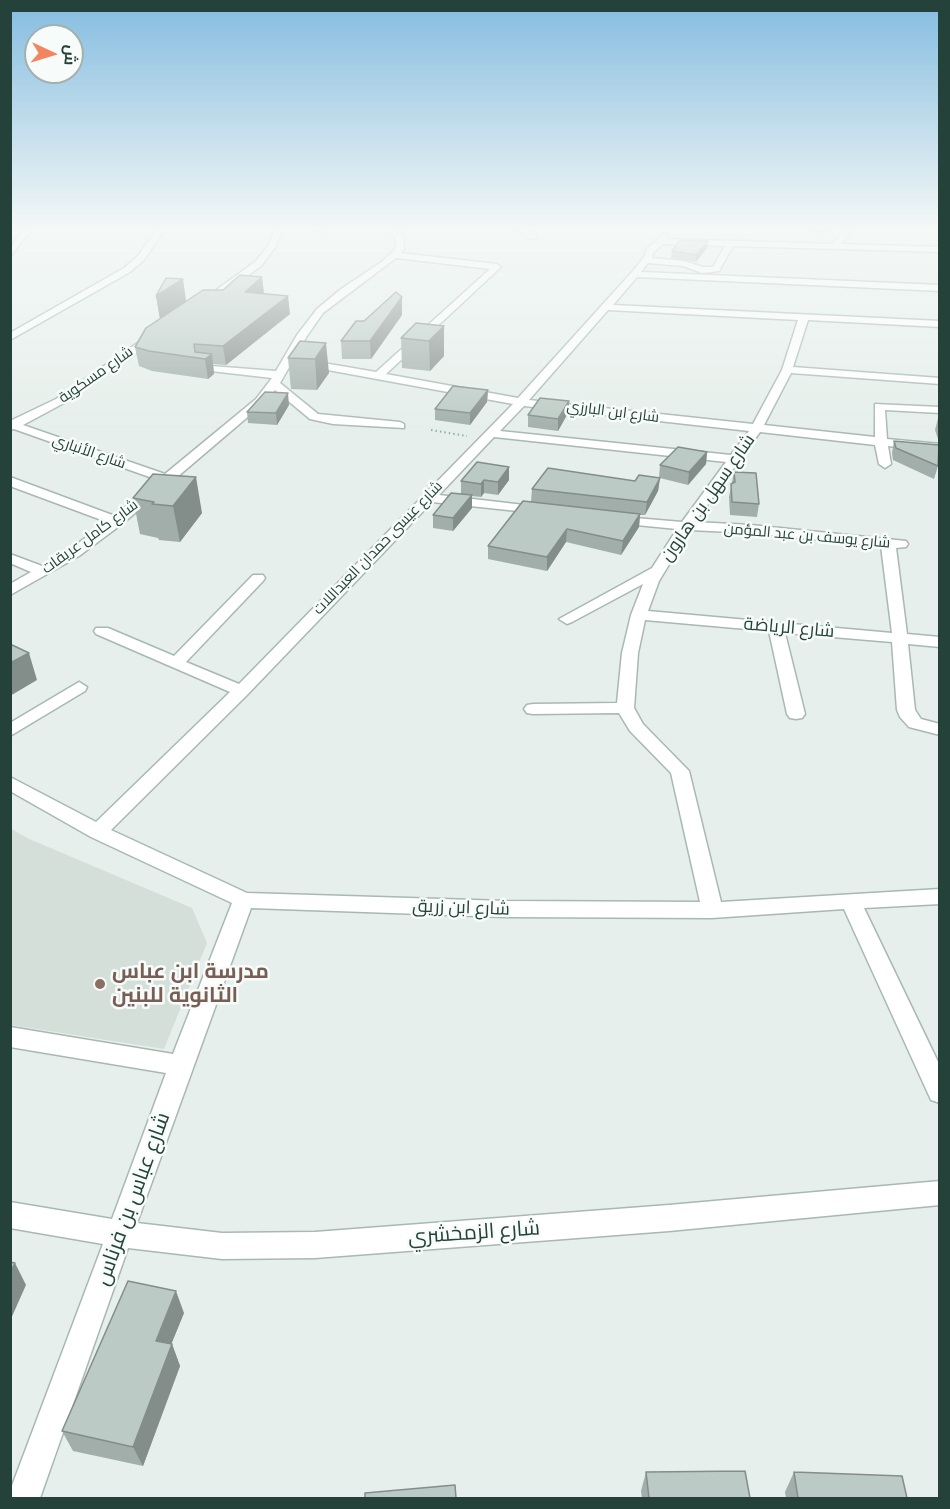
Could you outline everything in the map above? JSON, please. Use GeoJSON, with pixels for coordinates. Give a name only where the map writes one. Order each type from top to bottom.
{"type":"FeatureCollection","features":[{"type":"Feature","properties":{"kind":"street"},"geometry":{"type":"LineString","coordinates":[[10,337],[81,296]]}},
{"type":"Feature","properties":{"kind":"street"},"geometry":{"type":"LineString","coordinates":[[194,309],[212,296]]}},
{"type":"Feature","properties":{"kind":"street","name":"شارع كامل عريقات"},"geometry":{"type":"LineString","coordinates":[[10,591],[74,553],[117,521],[260,401],[277,380],[302,335],[320,311],[337,296]]}},
{"type":"Feature","properties":{"kind":"street"},"geometry":{"type":"LineString","coordinates":[[379,375],[465,296]]}},
{"type":"Feature","properties":{"kind":"street","name":"شارع عيسى حمدان العبداللات"},"geometry":{"type":"LineString","coordinates":[[98,832],[242,692],[427,497],[521,402],[614,296]]}},
{"type":"Feature","properties":{"kind":"street"},"geometry":{"type":"LineString","coordinates":[[604,307],[939,324]]}},
{"type":"Feature","properties":{"kind":"street","name":"شارع سهل بن هارون"},"geometry":{"type":"LineString","coordinates":[[625,708],[630,653],[639,615],[652,581],[685,526],[756,429],[787,370],[804,317]]}},
{"type":"Feature","properties":{"kind":"street","name":"شارع مسكوية"},"geometry":{"type":"LineString","coordinates":[[11,425],[60,401],[165,329]]}},
{"type":"Feature","properties":{"kind":"street","name":"شارع ابن البارزي"},"geometry":{"type":"LineString","coordinates":[[289,361],[379,375],[521,402],[939,448]]}},
{"type":"Feature","properties":{"kind":"street"},"geometry":{"type":"LineString","coordinates":[[202,367],[277,380],[303,410],[314,417],[333,421],[400,426]]}},
{"type":"Feature","properties":{"kind":"street"},"geometry":{"type":"LineString","coordinates":[[787,370],[939,381]]}},
{"type":"Feature","properties":{"kind":"street"},"geometry":{"type":"LineString","coordinates":[[885,464],[879,406],[939,410]]}},
{"type":"Feature","properties":{"kind":"street","name":"شارع الأنباري"},"geometry":{"type":"LineString","coordinates":[[11,425],[167,479]]}},
{"type":"Feature","properties":{"kind":"street"},"geometry":{"type":"LineString","coordinates":[[486,436],[734,459]]}},
{"type":"Feature","properties":{"kind":"street"},"geometry":{"type":"LineString","coordinates":[[10,482],[117,521]]}},
{"type":"Feature","properties":{"kind":"street"},"geometry":{"type":"LineString","coordinates":[[427,497],[555,513]]}},
{"type":"Feature","properties":{"kind":"street","name":"شارع يوسف بن عبد المؤمن"},"geometry":{"type":"LineString","coordinates":[[602,518],[685,526],[751,529],[894,544],[900,638]]}},
{"type":"Feature","properties":{"kind":"street"},"geometry":{"type":"LineString","coordinates":[[10,558],[43,572]]}},
{"type":"Feature","properties":{"kind":"street"},"geometry":{"type":"LineString","coordinates":[[567,618],[659,570]]}},
{"type":"Feature","properties":{"kind":"street"},"geometry":{"type":"LineString","coordinates":[[176,663],[258,578]]}},
{"type":"Feature","properties":{"kind":"street","name":"شارع الرياضة"},"geometry":{"type":"LineString","coordinates":[[639,615],[939,642]]}},
{"type":"Feature","properties":{"kind":"street"},"geometry":{"type":"LineString","coordinates":[[776,627],[796,714]]}},
{"type":"Feature","properties":{"kind":"street"},"geometry":{"type":"LineString","coordinates":[[102,631],[242,692]]}},
{"type":"Feature","properties":{"kind":"street"},"geometry":{"type":"LineString","coordinates":[[900,638],[909,717],[925,727],[939,730]]}},
{"type":"Feature","properties":{"kind":"street"},"geometry":{"type":"LineString","coordinates":[[10,731],[79,687]]}},
{"type":"Feature","properties":{"kind":"street"},"geometry":{"type":"LineString","coordinates":[[533,709],[625,708],[636,727],[680,771],[712,910]]}},
{"type":"Feature","properties":{"kind":"street","name":"شارع ابن زريق"},"geometry":{"type":"LineString","coordinates":[[10,783],[98,832],[244,900],[506,909],[712,910],[939,896]]}},
{"type":"Feature","properties":{"kind":"street","name":"شارع عباس بن فرناس"},"geometry":{"type":"LineString","coordinates":[[24,1498],[181,1065],[244,900]]}},
{"type":"Feature","properties":{"kind":"street"},"geometry":{"type":"LineString","coordinates":[[851,902],[939,1093]]}},
{"type":"Feature","properties":{"kind":"street"},"geometry":{"type":"LineString","coordinates":[[10,1037],[181,1065]]}},
{"type":"Feature","properties":{"kind":"street","name":"شارع الزمخشري"},"geometry":{"type":"LineString","coordinates":[[10,1215],[121,1234],[222,1246],[315,1245],[669,1218],[939,1193]]}},
{"type":"Feature","properties":{"kind":"path"},"geometry":{"type":"LineString","coordinates":[[431,430],[486,436]]}},
{"type":"Feature","properties":{"kind":"shaded area","name":"مدرسة ابن عباس الثانوية للبنين"},"geometry":{"type":"Polygon","coordinates":[[[10,828],[27,838],[192,908],[207,943],[164,1049],[11,1025],[10,828]]]}},
{"type":"Feature","properties":{"kind":"building"},"geometry":{"type":"Polygon","coordinates":[[[193,296],[287,296],[223,346],[194,344],[195,352],[212,354],[205,359],[135,347],[146,328],[193,296]]]}},
{"type":"Feature","properties":{"kind":"building"},"geometry":{"type":"Polygon","coordinates":[[[391,296],[402,297],[370,341],[341,341],[356,321],[364,321],[391,296]]]}},
{"type":"Feature","properties":{"kind":"building"},"geometry":{"type":"Polygon","coordinates":[[[416,323],[444,326],[429,341],[401,338],[416,323]]]}},
{"type":"Feature","properties":{"kind":"building"},"geometry":{"type":"Polygon","coordinates":[[[300,341],[326,343],[315,359],[288,358],[300,341]]]}},
{"type":"Feature","properties":{"kind":"building"},"geometry":{"type":"Polygon","coordinates":[[[453,386],[488,390],[470,413],[435,409],[453,386]]]}},
{"type":"Feature","properties":{"kind":"building"},"geometry":{"type":"Polygon","coordinates":[[[265,392],[288,393],[276,413],[247,412],[265,392]]]}},
{"type":"Feature","properties":{"kind":"building"},"geometry":{"type":"Polygon","coordinates":[[[540,398],[569,401],[558,419],[528,415],[540,398]]]}},
{"type":"Feature","properties":{"kind":"building"},"geometry":{"type":"Polygon","coordinates":[[[894,441],[939,445],[938,466],[896,448],[894,441]]]}},
{"type":"Feature","properties":{"kind":"building"},"geometry":{"type":"Polygon","coordinates":[[[678,447],[707,452],[689,472],[660,465],[678,447]]]}},
{"type":"Feature","properties":{"kind":"building"},"geometry":{"type":"Polygon","coordinates":[[[477,462],[509,467],[498,482],[484,480],[481,484],[461,481],[477,462]]]}},
{"type":"Feature","properties":{"kind":"building"},"geometry":{"type":"Polygon","coordinates":[[[548,468],[635,481],[639,475],[660,478],[647,502],[532,489],[548,468]]]}},
{"type":"Feature","properties":{"kind":"building"},"geometry":{"type":"Polygon","coordinates":[[[734,472],[756,473],[759,504],[732,502],[731,484],[735,482],[734,472]]]}},
{"type":"Feature","properties":{"kind":"building"},"geometry":{"type":"Polygon","coordinates":[[[153,474],[196,477],[173,506],[152,504],[154,502],[133,498],[153,474]]]}},
{"type":"Feature","properties":{"kind":"building"},"geometry":{"type":"Polygon","coordinates":[[[451,493],[472,495],[453,518],[433,515],[451,493]]]}},
{"type":"Feature","properties":{"kind":"building"},"geometry":{"type":"Polygon","coordinates":[[[523,501],[640,514],[623,541],[567,529],[547,557],[488,546],[523,501]]]}},
{"type":"Feature","properties":{"kind":"building"},"geometry":{"type":"Polygon","coordinates":[[[10,644],[29,653],[10,663],[10,644]]]}},
{"type":"Feature","properties":{"kind":"building"},"geometry":{"type":"Polygon","coordinates":[[[10,1262],[15,1263],[10,1273],[10,1262]]]}},
{"type":"Feature","properties":{"kind":"building"},"geometry":{"type":"Polygon","coordinates":[[[128,1281],[176,1291],[156,1341],[172,1344],[133,1447],[62,1431],[128,1281]]]}},
{"type":"Feature","properties":{"kind":"building"},"geometry":{"type":"Polygon","coordinates":[[[745,1471],[750,1498],[649,1498],[646,1472],[745,1471]]]}},
{"type":"Feature","properties":{"kind":"building"},"geometry":{"type":"Polygon","coordinates":[[[794,1472],[902,1476],[907,1498],[798,1498],[794,1472]]]}},
{"type":"Feature","properties":{"kind":"building"},"geometry":{"type":"Polygon","coordinates":[[[455,1485],[456,1498],[365,1498],[365,1493],[455,1485]]]}},
{"type":"Feature","properties":{"kind":"place","name":"مدرسة ابن عباس الثانوية للبنين"},"geometry":{"type":"Point","coordinates":[100,984]}}]}
